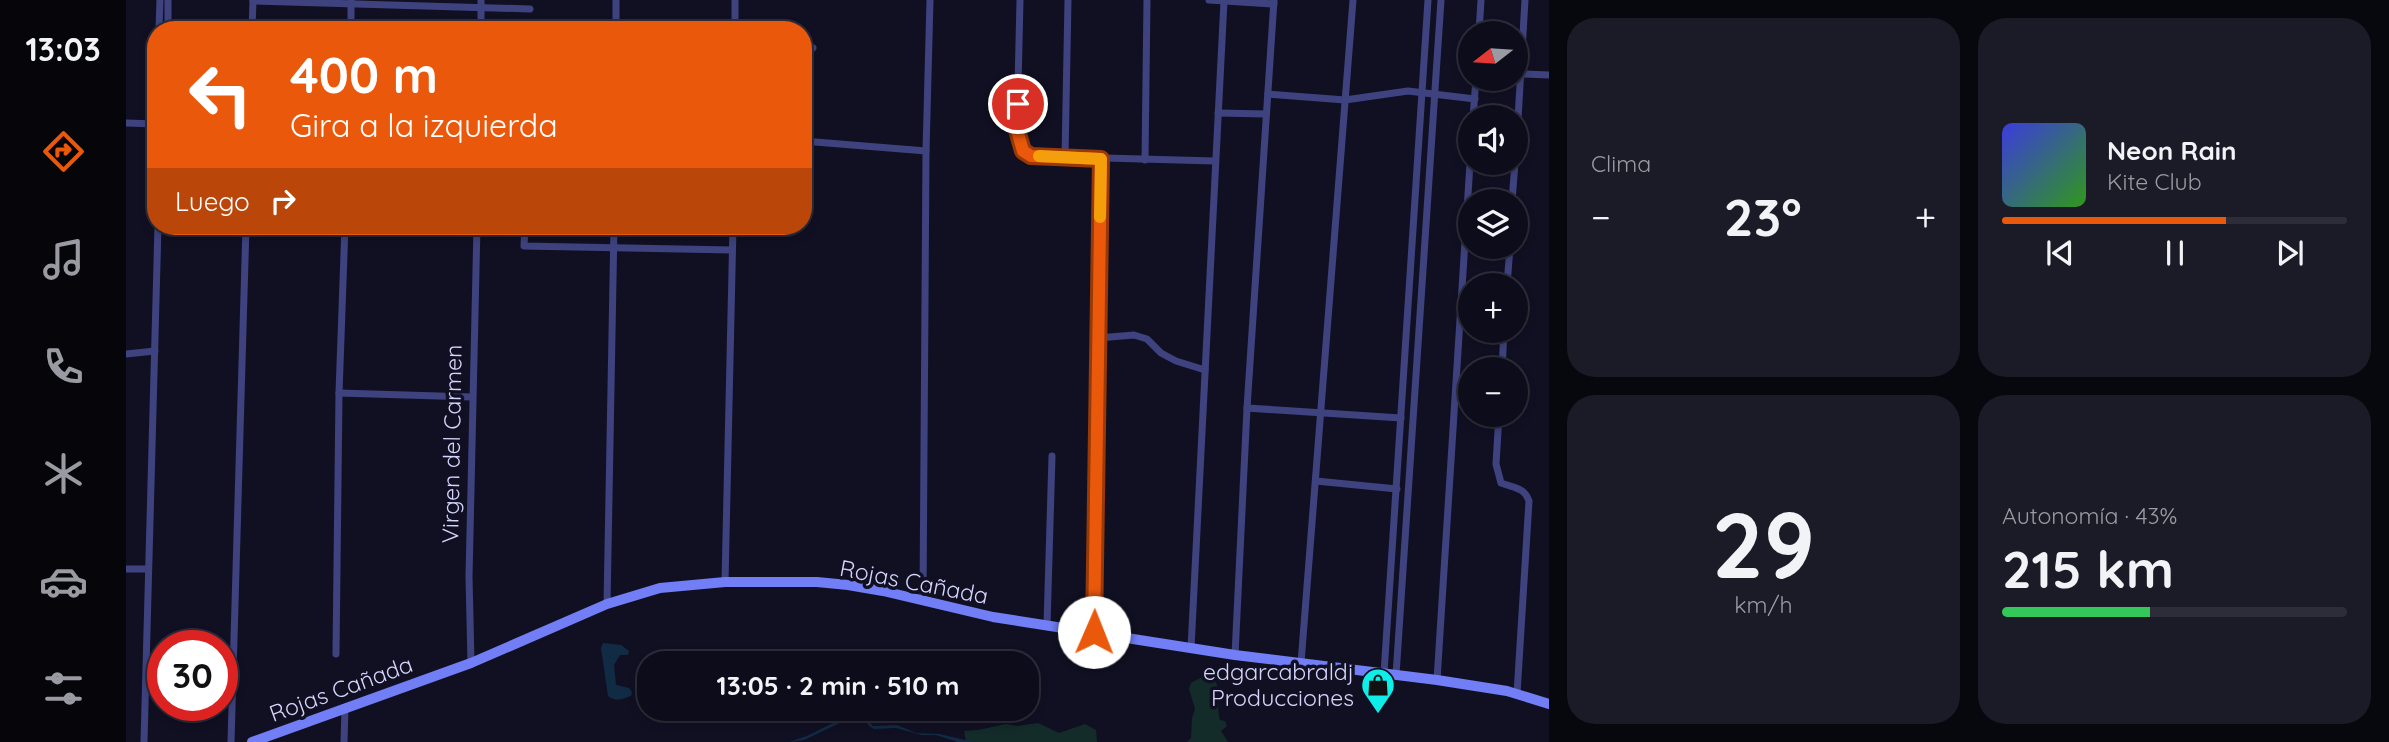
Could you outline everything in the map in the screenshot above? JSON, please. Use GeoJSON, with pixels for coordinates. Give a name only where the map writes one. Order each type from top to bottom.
{"type":"FeatureCollection","features":[{"type":"Feature","properties":{"kind":"main road","name":"Rojas Cañada"},"geometry":{"type":"LineString","coordinates":[[252,742],[471,663],[607,604],[660,588],[725,582],[827,583],[883,591],[993,617],[1235,656],[1437,680],[1517,694],[1549,704]]}},
{"type":"Feature","properties":{"kind":"street"},"geometry":{"type":"LineString","coordinates":[[159,21],[160,0]]}},
{"type":"Feature","properties":{"kind":"street"},"geometry":{"type":"LineString","coordinates":[[168,0],[168,21]]}},
{"type":"Feature","properties":{"kind":"street"},"geometry":{"type":"LineString","coordinates":[[252,21],[253,0],[481,4],[530,9]]}},
{"type":"Feature","properties":{"kind":"street"},"geometry":{"type":"LineString","coordinates":[[616,0],[616,21]]}},
{"type":"Feature","properties":{"kind":"street"},"geometry":{"type":"LineString","coordinates":[[735,0],[735,21]]}},
{"type":"Feature","properties":{"kind":"street"},"geometry":{"type":"LineString","coordinates":[[923,600],[926,151],[930,0]]}},
{"type":"Feature","properties":{"kind":"street"},"geometry":{"type":"LineString","coordinates":[[1020,0],[1017,130],[1023,151],[1031,156],[1215,161]]}},
{"type":"Feature","properties":{"kind":"street"},"geometry":{"type":"LineString","coordinates":[[1065,157],[1068,0]]}},
{"type":"Feature","properties":{"kind":"street"},"geometry":{"type":"LineString","coordinates":[[1145,160],[1147,0]]}},
{"type":"Feature","properties":{"kind":"street"},"geometry":{"type":"LineString","coordinates":[[1209,0],[1274,2],[1247,408],[1235,656]]}},
{"type":"Feature","properties":{"kind":"street"},"geometry":{"type":"LineString","coordinates":[[1301,663],[1353,0]]}},
{"type":"Feature","properties":{"kind":"street"},"geometry":{"type":"LineString","coordinates":[[1384,673],[1428,0]]}},
{"type":"Feature","properties":{"kind":"street"},"geometry":{"type":"LineString","coordinates":[[1396,675],[1441,0]]}},
{"type":"Feature","properties":{"kind":"street"},"geometry":{"type":"LineString","coordinates":[[1480,21],[1481,0]]}},
{"type":"Feature","properties":{"kind":"street"},"geometry":{"type":"LineString","coordinates":[[1523,21],[1524,0]]}},
{"type":"Feature","properties":{"kind":"street"},"geometry":{"type":"LineString","coordinates":[[351,1],[351,21]]}},
{"type":"Feature","properties":{"kind":"street"},"geometry":{"type":"LineString","coordinates":[[1191,648],[1224,1]]}},
{"type":"Feature","properties":{"kind":"street"},"geometry":{"type":"LineString","coordinates":[[1528,74],[1549,75]]}},
{"type":"Feature","properties":{"kind":"street"},"geometry":{"type":"LineString","coordinates":[[1268,94],[1345,100],[1408,91],[1475,99]]}},
{"type":"Feature","properties":{"kind":"street"},"geometry":{"type":"LineString","coordinates":[[1474,105],[1475,91]]}},
{"type":"Feature","properties":{"kind":"street"},"geometry":{"type":"LineString","coordinates":[[1218,113],[1266,114]]}},
{"type":"Feature","properties":{"kind":"street"},"geometry":{"type":"LineString","coordinates":[[126,124],[147,124]]}},
{"type":"Feature","properties":{"kind":"street"},"geometry":{"type":"LineString","coordinates":[[812,142],[926,151]]}},
{"type":"Feature","properties":{"kind":"street"},"geometry":{"type":"LineString","coordinates":[[1094,632],[1101,159]]}},
{"type":"Feature","properties":{"kind":"street"},"geometry":{"type":"LineString","coordinates":[[1437,680],[1470,175]]}},
{"type":"Feature","properties":{"kind":"street"},"geometry":{"type":"LineString","coordinates":[[144,742],[158,235]]}},
{"type":"Feature","properties":{"kind":"street"},"geometry":{"type":"LineString","coordinates":[[231,742],[246,235]]}},
{"type":"Feature","properties":{"kind":"street"},"geometry":{"type":"LineString","coordinates":[[336,654],[339,393],[345,235]]}},
{"type":"Feature","properties":{"kind":"street","name":"Virgen del Carmen"},"geometry":{"type":"LineString","coordinates":[[471,663],[469,577],[477,235]]}},
{"type":"Feature","properties":{"kind":"street"},"geometry":{"type":"LineString","coordinates":[[525,235],[524,246],[732,250]]}},
{"type":"Feature","properties":{"kind":"street"},"geometry":{"type":"LineString","coordinates":[[607,604],[614,235]]}},
{"type":"Feature","properties":{"kind":"street"},"geometry":{"type":"LineString","coordinates":[[725,582],[733,235]]}},
{"type":"Feature","properties":{"kind":"street"},"geometry":{"type":"LineString","coordinates":[[1098,338],[1135,335],[1147,339],[1161,354],[1205,370]]}},
{"type":"Feature","properties":{"kind":"street"},"geometry":{"type":"LineString","coordinates":[[126,354],[155,351]]}},
{"type":"Feature","properties":{"kind":"street"},"geometry":{"type":"LineString","coordinates":[[339,393],[472,397]]}},
{"type":"Feature","properties":{"kind":"street"},"geometry":{"type":"LineString","coordinates":[[1247,408],[1401,418]]}},
{"type":"Feature","properties":{"kind":"street"},"geometry":{"type":"LineString","coordinates":[[1498,427],[1496,473],[1501,483],[1526,493],[1528,501],[1517,694]]}},
{"type":"Feature","properties":{"kind":"street"},"geometry":{"type":"LineString","coordinates":[[1047,625],[1052,456]]}},
{"type":"Feature","properties":{"kind":"street"},"geometry":{"type":"LineString","coordinates":[[1316,481],[1397,489]]}},
{"type":"Feature","properties":{"kind":"street"},"geometry":{"type":"LineString","coordinates":[[126,569],[148,569]]}},
{"type":"Feature","properties":{"kind":"street"},"geometry":{"type":"LineString","coordinates":[[344,742],[345,708]]}},
{"type":"Feature","properties":{"kind":"green space"},"geometry":{"type":"Polygon","coordinates":[[[1202,677],[1214,678],[1220,720],[1225,721],[1227,726],[1221,731],[1228,742],[1187,742],[1191,738],[1195,709],[1189,689],[1191,683],[1202,677]]]}},
{"type":"Feature","properties":{"kind":"green space"},"geometry":{"type":"Polygon","coordinates":[[[1038,723],[1059,733],[1085,724],[1096,730],[1097,742],[966,742],[964,731],[1006,724],[1017,726],[1038,723]]]}},
{"type":"Feature","properties":{"kind":"water"},"geometry":{"type":"Polygon","coordinates":[[[603,643],[621,645],[629,651],[628,655],[620,655],[614,665],[616,685],[629,688],[631,696],[617,700],[608,696],[601,648],[603,643]]]}},
{"type":"Feature","properties":{"kind":"water"},"geometry":{"type":"Polygon","coordinates":[[[837,721],[844,721],[804,740],[789,742],[837,721]]]}},
{"type":"Feature","properties":{"kind":"water"},"geometry":{"type":"Polygon","coordinates":[[[866,721],[873,726],[897,725],[916,733],[939,734],[974,742],[958,742],[936,735],[922,735],[896,728],[874,729],[866,721]]]}},
{"type":"Feature","properties":{"kind":"slow traffic"},"geometry":{"type":"LineString","coordinates":[[1039,156],[1101,159],[1100,217]]}},
{"type":"Feature","properties":{"kind":"place","name":"edgarcabraldj Producciones"},"geometry":{"type":"Point","coordinates":[1378,715]}},
{"type":"Feature","properties":{"kind":"route"},"geometry":{"type":"LineString","coordinates":[[1018,104],[1017,130],[1023,151],[1031,156],[1101,159],[1094,632]]}}]}
